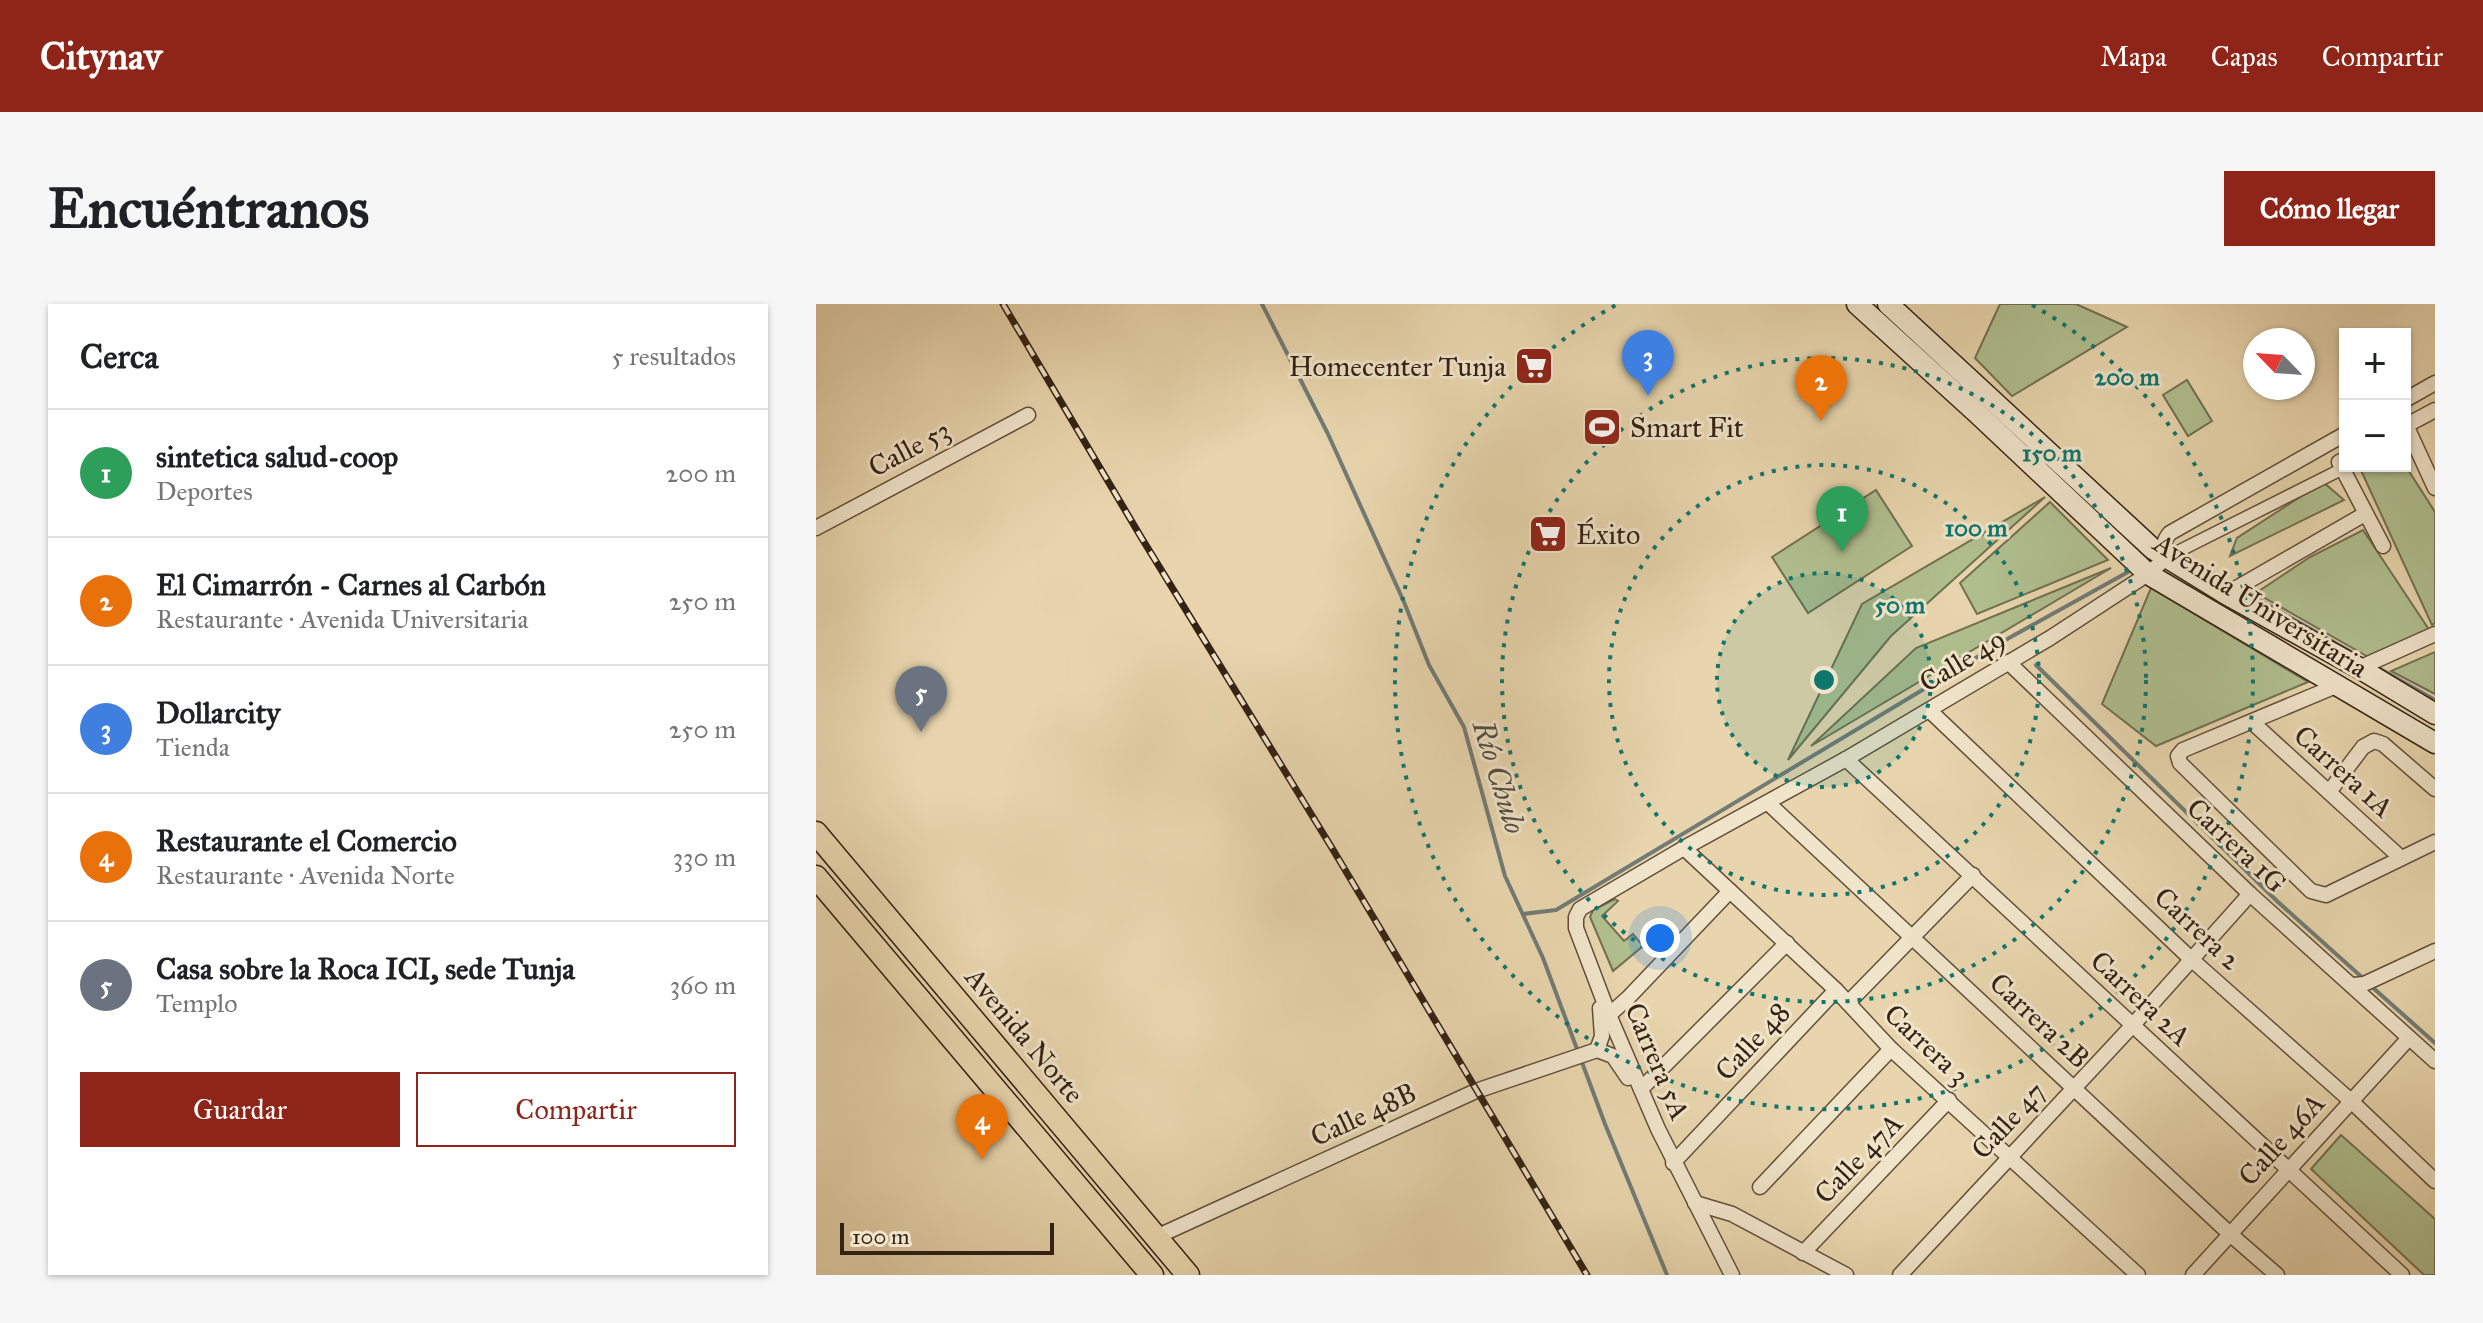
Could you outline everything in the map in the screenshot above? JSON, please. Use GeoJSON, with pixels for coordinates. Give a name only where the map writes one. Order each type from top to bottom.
{"type":"FeatureCollection","features":[{"type":"Feature","properties":{"kind":"main road","name":"Avenida Universitaria"},"geometry":{"type":"LineString","coordinates":[[1857,304],[2148,574],[2435,743]]}},
{"type":"Feature","properties":{"kind":"main road","name":"Avenida Universitaria"},"geometry":{"type":"LineString","coordinates":[[1888,304],[2145,543],[2226,594],[2435,714]]}},
{"type":"Feature","properties":{"kind":"main road","name":"Avenida Norte"},"geometry":{"type":"LineString","coordinates":[[816,833],[1188,1275]]}},
{"type":"Feature","properties":{"kind":"main road","name":"Avenida Norte"},"geometry":{"type":"LineString","coordinates":[[816,877],[1152,1275]]}},
{"type":"Feature","properties":{"kind":"street"},"geometry":{"type":"LineString","coordinates":[[2411,397],[2435,383]]}},
{"type":"Feature","properties":{"kind":"street"},"geometry":{"type":"LineString","coordinates":[[2411,423],[2435,410]]}},
{"type":"Feature","properties":{"kind":"street","name":"Calle 53"},"geometry":{"type":"LineString","coordinates":[[816,528],[1028,415]]}},
{"type":"Feature","properties":{"kind":"street","name":"Calle 49"},"geometry":{"type":"LineString","coordinates":[[1580,909],[1846,759],[2050,638],[2148,574],[2166,558],[2163,546],[2170,533],[2339,437]]}},
{"type":"Feature","properties":{"kind":"street"},"geometry":{"type":"LineString","coordinates":[[2411,438],[2435,488]]}},
{"type":"Feature","properties":{"kind":"street"},"geometry":{"type":"LineString","coordinates":[[2166,558],[2339,466]]}},
{"type":"Feature","properties":{"kind":"street"},"geometry":{"type":"LineString","coordinates":[[2347,472],[2383,546]]}},
{"type":"Feature","properties":{"kind":"street"},"geometry":{"type":"LineString","coordinates":[[2226,594],[2365,514]]}},
{"type":"Feature","properties":{"kind":"street"},"geometry":{"type":"LineString","coordinates":[[2359,668],[2435,634]]}},
{"type":"Feature","properties":{"kind":"street","name":"Carrera 1G"},"geometry":{"type":"LineString","coordinates":[[2008,662],[2250,894],[2358,984],[2435,1061]]}},
{"type":"Feature","properties":{"kind":"street"},"geometry":{"type":"LineString","coordinates":[[2336,686],[2183,750],[2178,756],[2180,763],[2311,891],[2326,895],[2435,842]]}},
{"type":"Feature","properties":{"kind":"street","name":"Carrera 2"},"geometry":{"type":"LineString","coordinates":[[1929,710],[2191,959],[2351,1101],[2435,1181]]}},
{"type":"Feature","properties":{"kind":"street","name":"Carrera 1A"},"geometry":{"type":"LineString","coordinates":[[2252,722],[2401,858]]}},
{"type":"Feature","properties":{"kind":"street"},"geometry":{"type":"LineString","coordinates":[[2329,792],[2363,747],[2374,741],[2383,744],[2435,789]]}},
{"type":"Feature","properties":{"kind":"street","name":"Carrera 2A"},"geometry":{"type":"LineString","coordinates":[[1846,759],[2402,1275]]}},
{"type":"Feature","properties":{"kind":"street","name":"Carrera 2B"},"geometry":{"type":"LineString","coordinates":[[1768,803],[2277,1275]]}},
{"type":"Feature","properties":{"kind":"street","name":"Carrera 3"},"geometry":{"type":"LineString","coordinates":[[1684,848],[1836,990],[1891,1049],[2138,1275]]}},
{"type":"Feature","properties":{"kind":"street"},"geometry":{"type":"LineString","coordinates":[[1848,1003],[1973,875]]}},
{"type":"Feature","properties":{"kind":"street"},"geometry":{"type":"LineString","coordinates":[[1609,1015],[1730,891]]}},
{"type":"Feature","properties":{"kind":"street","name":"Calle 47"},"geometry":{"type":"LineString","coordinates":[[1900,1275],[2132,1026],[2250,894]]}},
{"type":"Feature","properties":{"kind":"street","name":"Carrera 5A"},"geometry":{"type":"LineString","coordinates":[[1580,909],[1576,917],[1577,929],[1609,1015],[1673,1163],[1732,1275]]}},
{"type":"Feature","properties":{"kind":"street"},"geometry":{"type":"LineString","coordinates":[[1577,929],[1577,942],[1600,1009],[1602,1036],[1597,1050],[1613,1056],[1621,1064],[1658,1129]]}},
{"type":"Feature","properties":{"kind":"street"},"geometry":{"type":"LineString","coordinates":[[1641,1089],[1787,943]]}},
{"type":"Feature","properties":{"kind":"street"},"geometry":{"type":"LineString","coordinates":[[2358,984],[2435,951]]}},
{"type":"Feature","properties":{"kind":"street","name":"Calle 48"},"geometry":{"type":"LineString","coordinates":[[1673,1163],[1836,990]]}},
{"type":"Feature","properties":{"kind":"street","name":"Calle 46A"},"geometry":{"type":"LineString","coordinates":[[2193,1275],[2409,1038]]}},
{"type":"Feature","properties":{"kind":"street"},"geometry":{"type":"LineString","coordinates":[[1760,1187],[1891,1049]]}},
{"type":"Feature","properties":{"kind":"street","name":"Calle 48B"},"geometry":{"type":"LineString","coordinates":[[1156,1237],[1476,1091],[1597,1050]]}},
{"type":"Feature","properties":{"kind":"street","name":"Calle 47A"},"geometry":{"type":"LineString","coordinates":[[1803,1253],[1949,1100]]}},
{"type":"Feature","properties":{"kind":"street"},"geometry":{"type":"LineString","coordinates":[[1695,1203],[1732,1214],[1846,1275]]}},
{"type":"Feature","properties":{"kind":"green space"},"geometry":{"type":"Polygon","coordinates":[[[2000,304],[2076,304],[2127,327],[2012,396],[1975,358],[2000,304]]]}},
{"type":"Feature","properties":{"kind":"green space"},"geometry":{"type":"Polygon","coordinates":[[[2187,380],[2212,421],[2188,436],[2163,395],[2187,380]]]}},
{"type":"Feature","properties":{"kind":"green space"},"geometry":{"type":"Polygon","coordinates":[[[2362,472],[2409,472],[2435,512],[2435,623],[2432,625],[2362,472]]]}},
{"type":"Feature","properties":{"kind":"green space"},"geometry":{"type":"Polygon","coordinates":[[[2323,482],[2344,500],[2230,556],[2237,538],[2323,482]]]}},
{"type":"Feature","properties":{"kind":"green space"},"geometry":{"type":"Polygon","coordinates":[[[1876,490],[1912,546],[1808,613],[1772,557],[1876,490]]]}},
{"type":"Feature","properties":{"kind":"green space"},"geometry":{"type":"Polygon","coordinates":[[[2045,497],[1891,636],[1788,760],[1862,604],[2045,497]]]}},
{"type":"Feature","properties":{"kind":"green space"},"geometry":{"type":"Polygon","coordinates":[[[2050,502],[2108,560],[1977,614],[1960,583],[2050,502]]]}},
{"type":"Feature","properties":{"kind":"green space"},"geometry":{"type":"Polygon","coordinates":[[[2363,530],[2430,631],[2370,658],[2256,593],[2310,557],[2363,530]]]}},
{"type":"Feature","properties":{"kind":"green space"},"geometry":{"type":"Polygon","coordinates":[[[2111,568],[1811,746],[1916,648],[2111,568]]]}},
{"type":"Feature","properties":{"kind":"green space"},"geometry":{"type":"Polygon","coordinates":[[[2151,588],[2308,682],[2156,746],[2102,704],[2151,588]]]}},
{"type":"Feature","properties":{"kind":"green space"},"geometry":{"type":"Polygon","coordinates":[[[2435,652],[2435,694],[2391,671],[2435,652]]]}},
{"type":"Feature","properties":{"kind":"green space"},"geometry":{"type":"Polygon","coordinates":[[[1615,899],[1618,901],[1602,916],[1624,941],[1633,934],[1643,946],[1613,971],[1590,917],[1593,910],[1615,899]]]}},
{"type":"Feature","properties":{"kind":"green space"},"geometry":{"type":"Polygon","coordinates":[[[2341,1135],[2435,1219],[2435,1275],[2424,1275],[2311,1169],[2341,1135]]]}},
{"type":"Feature","properties":{"kind":"waterway","name":"Río Chulo"},"geometry":{"type":"LineString","coordinates":[[1262,304],[1328,434],[1429,665],[1464,727],[1505,876],[1543,958],[1605,1124],[1667,1275]]}},
{"type":"Feature","properties":{"kind":"waterway"},"geometry":{"type":"LineString","coordinates":[[2187,558],[2226,581]]}},
{"type":"Feature","properties":{"kind":"waterway"},"geometry":{"type":"LineString","coordinates":[[1523,914],[1556,910],[2009,638],[2128,572]]}},
{"type":"Feature","properties":{"kind":"waterway"},"geometry":{"type":"LineString","coordinates":[[2249,594],[2353,653]]}},
{"type":"Feature","properties":{"kind":"waterway"},"geometry":{"type":"LineString","coordinates":[[2036,665],[2278,902],[2365,980]]}},
{"type":"Feature","properties":{"kind":"waterway"},"geometry":{"type":"LineString","coordinates":[[2375,666],[2435,700]]}},
{"type":"Feature","properties":{"kind":"waterway"},"geometry":{"type":"LineString","coordinates":[[2371,986],[2435,1043]]}},
{"type":"Feature","properties":{"kind":"railway"},"geometry":{"type":"LineString","coordinates":[[1003,304],[1587,1275]]}},
{"type":"Feature","properties":{"kind":"place","name":"Homecenter Tunja"},"geometry":{"type":"Point","coordinates":[1534,366]}},
{"type":"Feature","properties":{"kind":"place","name":"Dollarcity"},"geometry":{"type":"Point","coordinates":[1648,396]}},
{"type":"Feature","properties":{"kind":"place","name":"El Cimarrón - Carnes al Carbón"},"geometry":{"type":"Point","coordinates":[1821,421]}},
{"type":"Feature","properties":{"kind":"place","name":"Smart Fit"},"geometry":{"type":"Point","coordinates":[1602,427]}},
{"type":"Feature","properties":{"kind":"place","name":"Éxito"},"geometry":{"type":"Point","coordinates":[1548,534]}},
{"type":"Feature","properties":{"kind":"place","name":"sintetica salud-coop"},"geometry":{"type":"Point","coordinates":[1842,552]}},
{"type":"Feature","properties":{"kind":"place","name":"Casa sobre la Roca ICI, sede Tunja"},"geometry":{"type":"Point","coordinates":[921,732]}},
{"type":"Feature","properties":{"kind":"place","name":"Restaurante el Comercio"},"geometry":{"type":"Point","coordinates":[982,1160]}}]}
